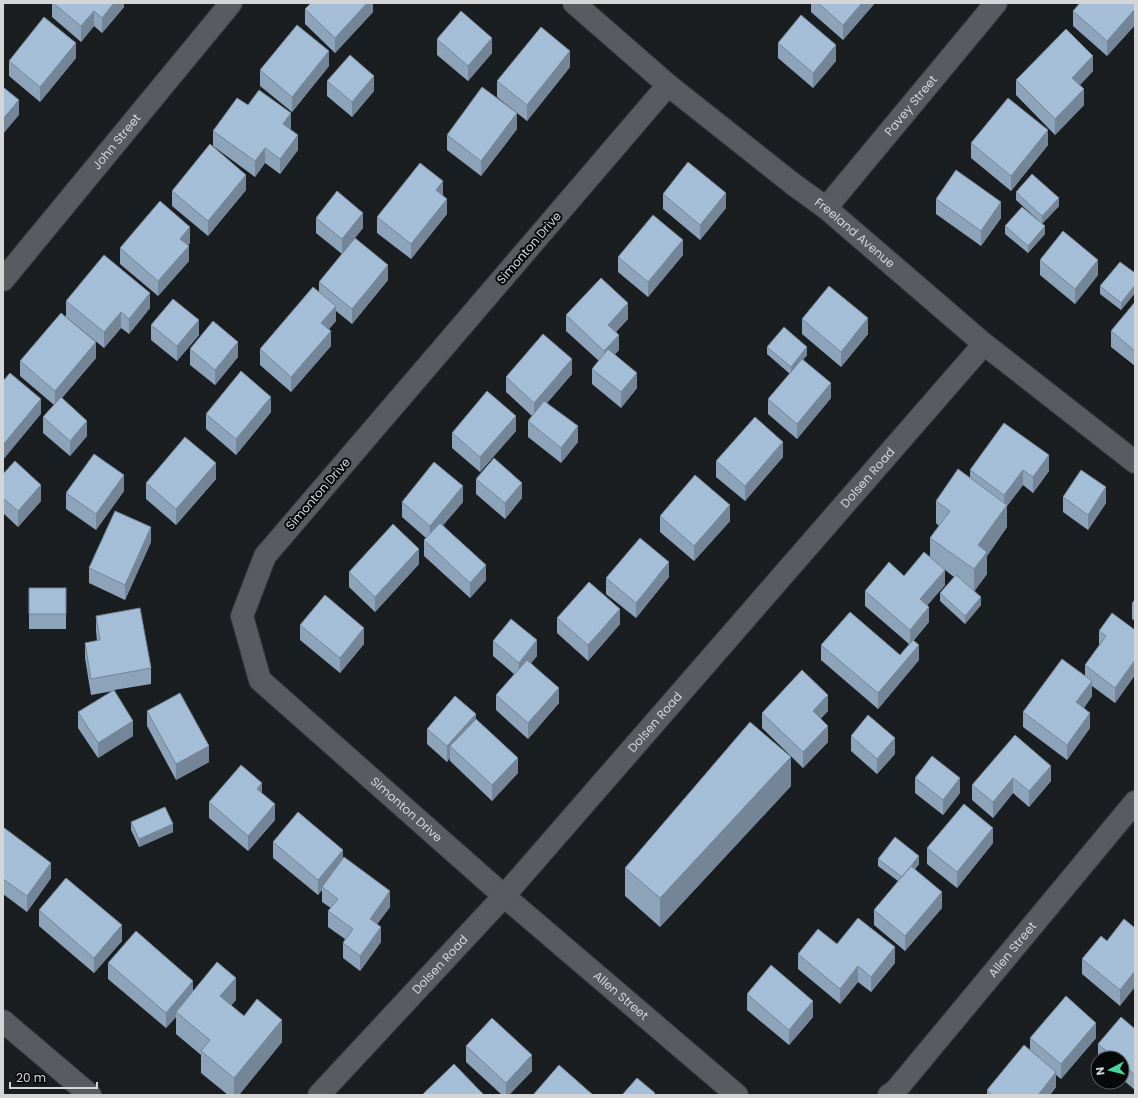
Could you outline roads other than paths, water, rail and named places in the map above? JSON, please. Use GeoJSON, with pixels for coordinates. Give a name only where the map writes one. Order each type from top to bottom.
{"type":"FeatureCollection","features":[{"type":"Feature","properties":{"kind":"street","name":"Freeland Avenue"},"geometry":{"type":"LineString","coordinates":[[574,3],[668,85],[786,179],[826,208],[984,344],[1135,462]]}},
{"type":"Feature","properties":{"kind":"street","name":"Pavey Street"},"geometry":{"type":"LineString","coordinates":[[826,208],[996,3]]}},
{"type":"Feature","properties":{"kind":"street","name":"John Street"},"geometry":{"type":"LineString","coordinates":[[3,280],[224,5]]}},
{"type":"Feature","properties":{"kind":"street","name":"Simonton Drive"},"geometry":{"type":"LineString","coordinates":[[504,896],[260,680],[242,616],[265,556],[668,85]]}},
{"type":"Feature","properties":{"kind":"street","name":"Dolsen Road"},"geometry":{"type":"LineString","coordinates":[[319,1095],[504,896],[984,344]]}},
{"type":"Feature","properties":{"kind":"street","name":"Allen Street"},"geometry":{"type":"LineString","coordinates":[[889,1095],[896,1090],[1135,802]]}},
{"type":"Feature","properties":{"kind":"street","name":"Allen Street"},"geometry":{"type":"LineString","coordinates":[[504,896],[737,1095]]}},
{"type":"Feature","properties":{"kind":"street"},"geometry":{"type":"LineString","coordinates":[[3,1021],[90,1095]]}}]}
